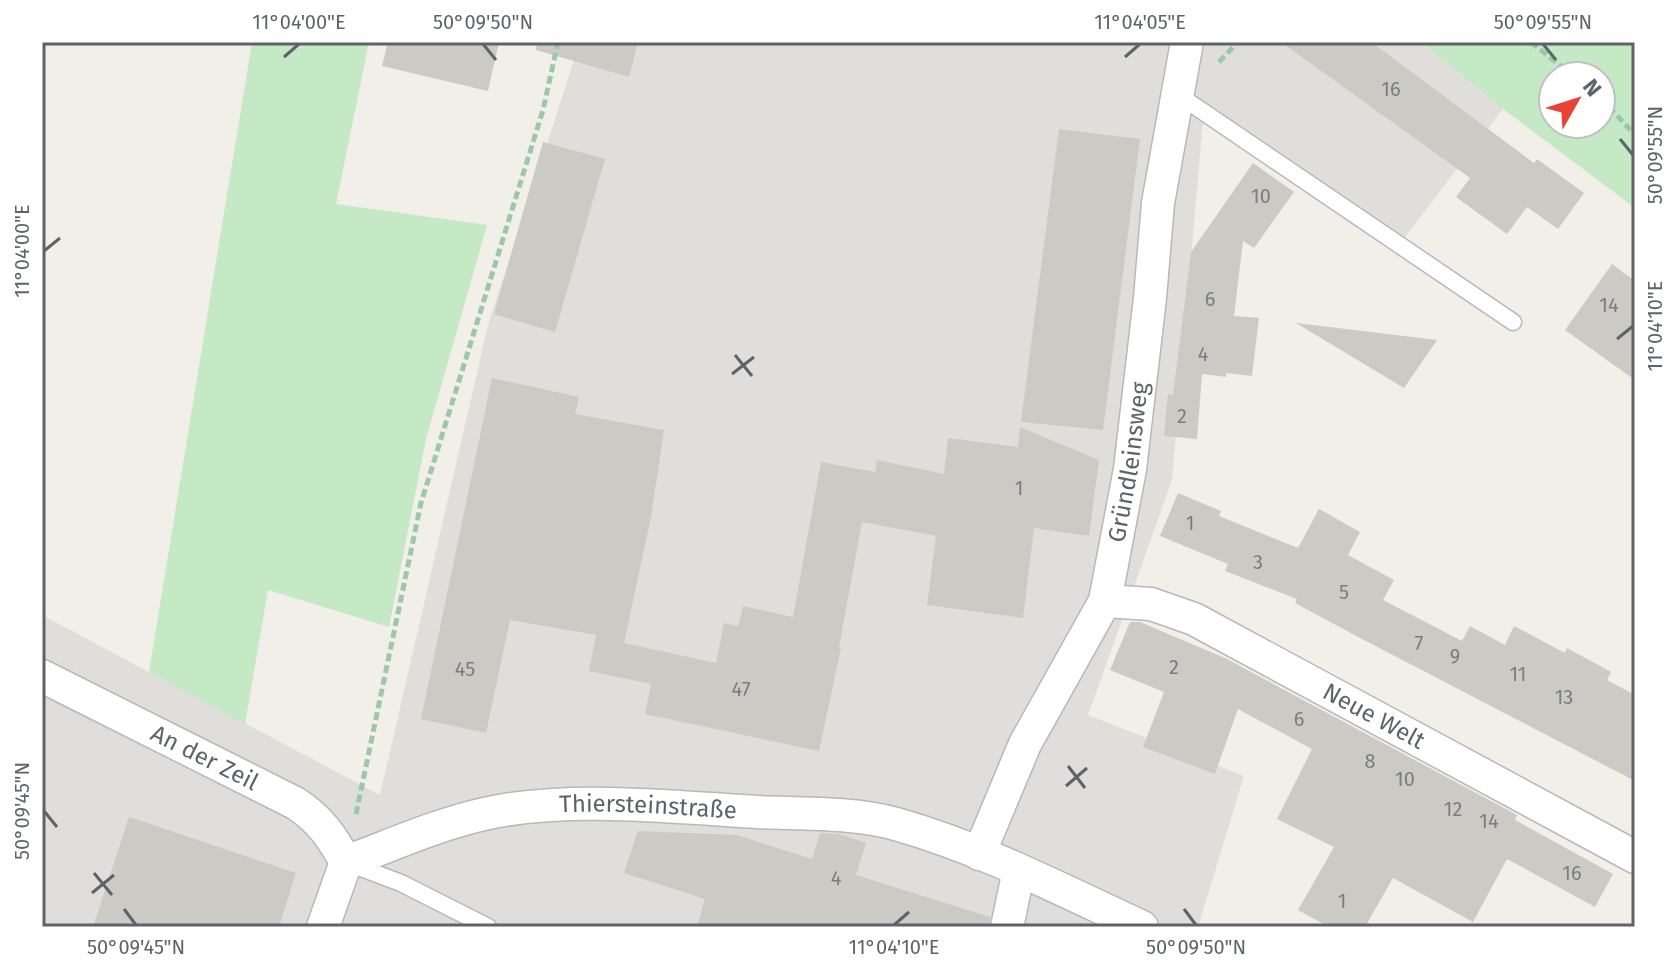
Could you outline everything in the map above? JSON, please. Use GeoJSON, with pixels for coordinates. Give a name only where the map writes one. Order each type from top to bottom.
{"type":"FeatureCollection","features":[{"type":"Feature","properties":{"kind":"street","name":"Gründleinsweg"},"geometry":{"type":"LineString","coordinates":[[979,854],[1025,744],[1105,601],[1130,469],[1158,203],[1187,42]]}},
{"type":"Feature","properties":{"kind":"street","name":"Neue Welt"},"geometry":{"type":"LineString","coordinates":[[1105,601],[1151,604],[1194,619],[1635,857]]}},
{"type":"Feature","properties":{"kind":"street","name":"An der Zeil"},"geometry":{"type":"LineString","coordinates":[[42,676],[295,803],[314,815],[330,833],[346,862]]}},
{"type":"Feature","properties":{"kind":"street","name":"Thiersteinstraße"},"geometry":{"type":"LineString","coordinates":[[346,862],[436,827],[487,814],[586,805],[851,817],[892,823],[979,854],[1142,927]]}},
{"type":"Feature","properties":{"kind":"street"},"geometry":{"type":"LineString","coordinates":[[323,927],[346,862]]}},
{"type":"Feature","properties":{"kind":"street"},"geometry":{"type":"LineString","coordinates":[[1007,927],[1019,870]]}},
{"type":"Feature","properties":{"kind":"lane"},"geometry":{"type":"LineString","coordinates":[[1177,94],[1513,322]]}},
{"type":"Feature","properties":{"kind":"lane"},"geometry":{"type":"LineString","coordinates":[[346,862],[401,883],[488,927]]}},
{"type":"Feature","properties":{"kind":"path"},"geometry":{"type":"LineString","coordinates":[[346,862],[421,503],[543,110],[558,42]]}},
{"type":"Feature","properties":{"kind":"path"},"geometry":{"type":"LineString","coordinates":[[1531,42],[1553,60]]}},
{"type":"Feature","properties":{"kind":"path"},"geometry":{"type":"LineString","coordinates":[[1617,115],[1635,135]]}},
{"type":"Feature","properties":{"kind":"shaded area"},"geometry":{"type":"Polygon","coordinates":[[[580,42],[1421,42],[1503,109],[1405,237],[1204,108],[1172,480],[1088,715],[1244,776],[1198,927],[42,927],[42,615],[380,795],[488,325],[580,42]]]}},
{"type":"Feature","properties":{"kind":"green space"},"geometry":{"type":"Polygon","coordinates":[[[252,42],[369,42],[336,204],[487,225],[426,439],[389,627],[268,590],[245,724],[149,672],[252,42]]]}},
{"type":"Feature","properties":{"kind":"green space"},"geometry":{"type":"Polygon","coordinates":[[[1421,42],[1635,42],[1635,208],[1544,140],[1617,140],[1617,60],[1537,60],[1537,134],[1421,42]]]}},
{"type":"Feature","properties":{"kind":"building"},"geometry":{"type":"Polygon","coordinates":[[[388,42],[499,42],[488,91],[382,66],[388,42]]]}},
{"type":"Feature","properties":{"kind":"building"},"geometry":{"type":"Polygon","coordinates":[[[537,42],[638,42],[629,77],[536,50],[537,42]]]}},
{"type":"Feature","properties":{"kind":"building"},"geometry":{"type":"Polygon","coordinates":[[[1281,42],[1371,42],[1534,163],[1537,159],[1584,193],[1558,229],[1527,207],[1507,234],[1456,197],[1470,178],[1281,42]]]}},
{"type":"Feature","properties":{"kind":"building"},"geometry":{"type":"Polygon","coordinates":[[[1059,129],[1140,139],[1103,430],[1021,422],[1059,129]]]}},
{"type":"Feature","properties":{"kind":"building"},"geometry":{"type":"Polygon","coordinates":[[[543,142],[605,159],[555,332],[494,314],[543,142]]]}},
{"type":"Feature","properties":{"kind":"building"},"geometry":{"type":"Polygon","coordinates":[[[1253,163],[1294,192],[1254,248],[1243,241],[1234,316],[1259,318],[1252,376],[1202,374],[1197,439],[1164,436],[1168,394],[1173,395],[1191,252],[1253,163]]]}},
{"type":"Feature","properties":{"kind":"building"},"geometry":{"type":"Polygon","coordinates":[[[1612,264],[1635,281],[1635,380],[1565,330],[1612,264]]]}},
{"type":"Feature","properties":{"kind":"building"},"geometry":{"type":"Polygon","coordinates":[[[1296,323],[1437,340],[1404,388],[1296,323]]]}},
{"type":"Feature","properties":{"kind":"building"},"geometry":{"type":"Polygon","coordinates":[[[492,378],[579,397],[575,414],[664,430],[651,517],[624,643],[716,663],[724,623],[738,626],[743,606],[793,617],[821,462],[875,472],[877,460],[944,474],[948,438],[1018,447],[1020,427],[1099,460],[1089,536],[1034,528],[1023,618],[927,605],[936,536],[862,522],[841,648],[819,751],[645,714],[651,684],[589,671],[596,635],[510,620],[486,733],[421,719],[492,378]]]}},
{"type":"Feature","properties":{"kind":"building"},"geometry":{"type":"Polygon","coordinates":[[[1178,493],[1221,511],[1219,516],[1298,548],[1319,509],[1360,532],[1348,555],[1394,580],[1383,600],[1462,641],[1470,626],[1505,645],[1514,626],[1565,653],[1567,648],[1611,672],[1607,680],[1635,695],[1635,781],[1295,603],[1297,599],[1225,571],[1228,564],[1160,536],[1178,493]]]}},
{"type":"Feature","properties":{"kind":"building"},"geometry":{"type":"Polygon","coordinates":[[[1130,622],[1140,622],[1227,659],[1517,815],[1515,820],[1613,874],[1595,907],[1507,859],[1473,922],[1393,878],[1365,927],[1329,927],[1298,910],[1334,847],[1277,819],[1312,749],[1238,709],[1215,774],[1143,747],[1164,692],[1110,670],[1130,622]]]}},
{"type":"Feature","properties":{"kind":"building"},"geometry":{"type":"Polygon","coordinates":[[[129,817],[296,873],[279,927],[93,927],[129,817]]]}},
{"type":"Feature","properties":{"kind":"building"},"geometry":{"type":"Polygon","coordinates":[[[638,831],[737,835],[812,859],[820,833],[839,834],[866,843],[856,875],[990,917],[989,927],[697,927],[705,899],[624,873],[638,831]]]}}]}
